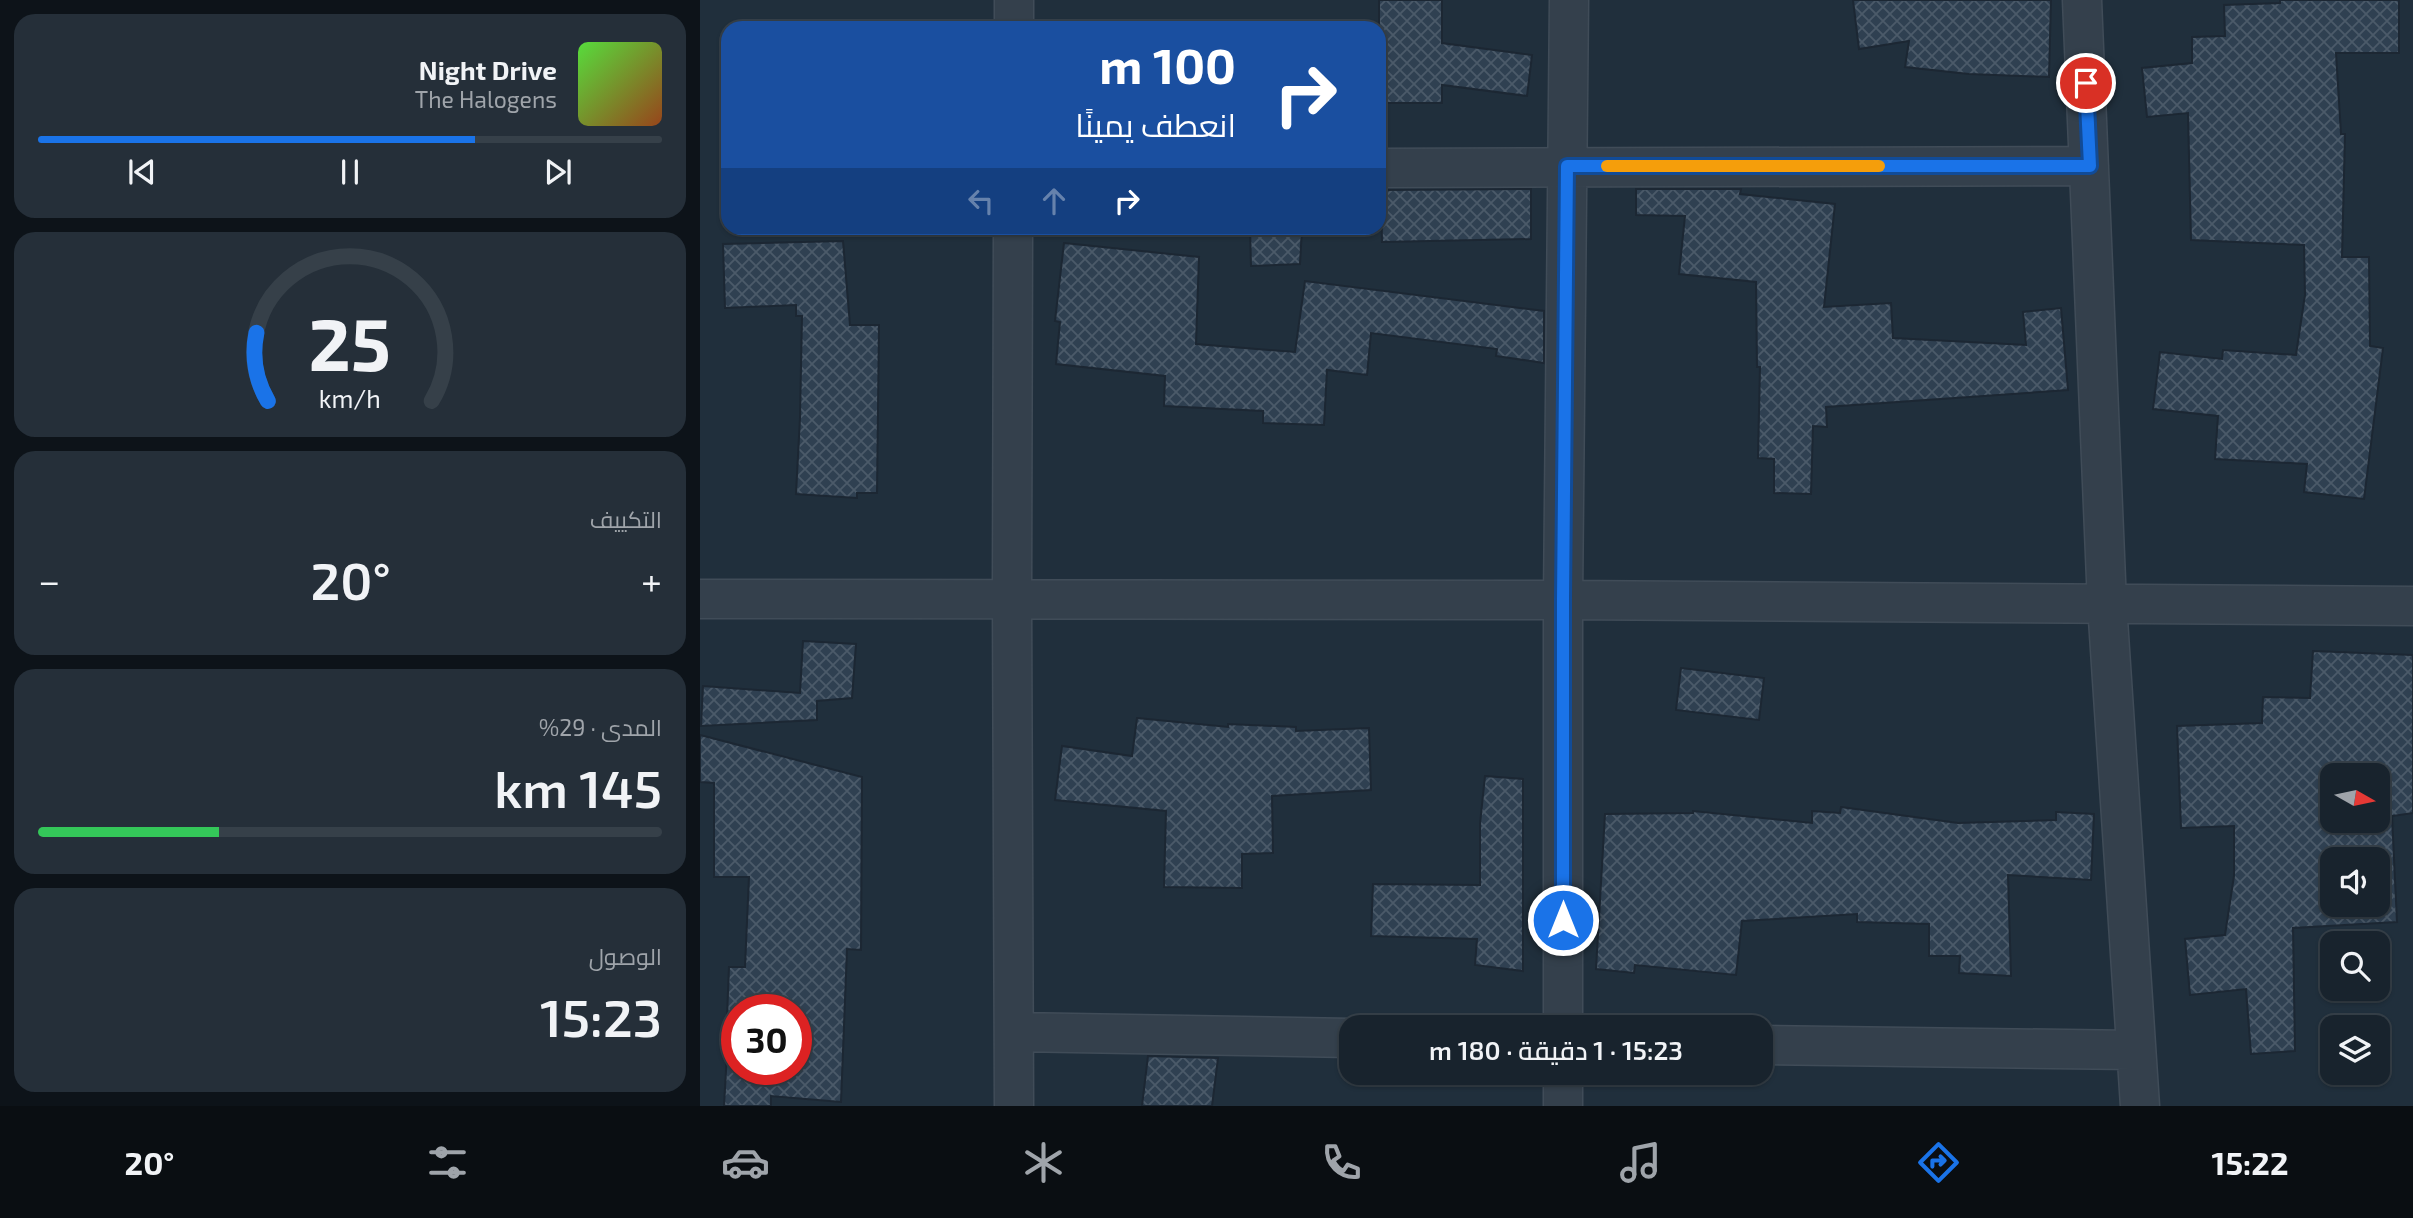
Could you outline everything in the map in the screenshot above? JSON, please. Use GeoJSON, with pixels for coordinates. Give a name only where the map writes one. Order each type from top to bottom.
{"type":"FeatureCollection","features":[{"type":"Feature","properties":{"kind":"street"},"geometry":{"type":"LineString","coordinates":[[1014,0],[1014,21]]}},
{"type":"Feature","properties":{"kind":"street"},"geometry":{"type":"LineString","coordinates":[[1563,1015],[1563,600],[1569,0]]}},
{"type":"Feature","properties":{"kind":"street"},"geometry":{"type":"LineString","coordinates":[[2082,0],[2107,604],[2140,1106]]}},
{"type":"Feature","properties":{"kind":"street"},"geometry":{"type":"LineString","coordinates":[[1386,168],[2090,166]]}},
{"type":"Feature","properties":{"kind":"street"},"geometry":{"type":"LineString","coordinates":[[1013,235],[1014,1106]]}},
{"type":"Feature","properties":{"kind":"street"},"geometry":{"type":"LineString","coordinates":[[700,599],[1563,600],[2413,606]]}},
{"type":"Feature","properties":{"kind":"street"},"geometry":{"type":"LineString","coordinates":[[1014,1032],[1339,1038]]}},
{"type":"Feature","properties":{"kind":"street"},"geometry":{"type":"LineString","coordinates":[[1773,1045],[2135,1050]]}},
{"type":"Feature","properties":{"kind":"street"},"geometry":{"type":"LineString","coordinates":[[1563,1085],[1563,1106]]}},
{"type":"Feature","properties":{"kind":"building"},"geometry":{"type":"Polygon","coordinates":[[[1379,0],[1442,0],[1442,43],[1532,55],[1527,96],[1442,85],[1442,103],[1386,103],[1386,21],[1379,21],[1379,0]]]}},
{"type":"Feature","properties":{"kind":"building"},"geometry":{"type":"Polygon","coordinates":[[[1853,0],[2051,0],[2049,77],[1969,74],[1905,67],[1909,41],[1859,49],[1853,0]]]}},
{"type":"Feature","properties":{"kind":"building"},"geometry":{"type":"Polygon","coordinates":[[[2280,0],[2399,0],[2399,53],[2336,53],[2341,134],[2345,134],[2342,257],[2369,257],[2370,346],[2383,348],[2364,499],[2304,492],[2307,464],[2215,459],[2218,416],[2153,409],[2160,352],[2222,359],[2223,350],[2296,355],[2305,295],[2304,245],[2191,240],[2188,113],[2147,117],[2142,68],[2192,63],[2192,37],[2225,36],[2224,5],[2280,3],[2280,0]]]}},
{"type":"Feature","properties":{"kind":"building"},"geometry":{"type":"Polygon","coordinates":[[[1531,189],[1531,239],[1382,242],[1382,235],[1386,235],[1386,190],[1531,189]]]}},
{"type":"Feature","properties":{"kind":"building"},"geometry":{"type":"Polygon","coordinates":[[[1636,189],[1741,189],[1740,194],[1835,204],[1824,307],[1891,303],[1893,338],[2026,345],[2023,312],[2061,308],[2068,390],[1826,407],[1827,427],[1813,426],[1811,494],[1774,493],[1774,459],[1758,458],[1760,367],[1757,367],[1756,282],[1679,274],[1685,216],[1636,215],[1636,189]]]}},
{"type":"Feature","properties":{"kind":"building"},"geometry":{"type":"Polygon","coordinates":[[[1250,235],[1302,235],[1300,264],[1251,266],[1250,235]]]}},
{"type":"Feature","properties":{"kind":"building"},"geometry":{"type":"Polygon","coordinates":[[[843,241],[850,325],[879,325],[877,493],[857,493],[857,498],[796,494],[802,316],[796,316],[796,305],[725,308],[723,244],[843,241]]]}},
{"type":"Feature","properties":{"kind":"building"},"geometry":{"type":"Polygon","coordinates":[[[1064,243],[1199,257],[1196,344],[1295,352],[1305,281],[1544,311],[1544,363],[1496,356],[1497,349],[1371,333],[1367,375],[1327,370],[1324,425],[1263,423],[1263,411],[1164,406],[1165,376],[1056,364],[1060,322],[1055,321],[1064,243]]]}},
{"type":"Feature","properties":{"kind":"building"},"geometry":{"type":"Polygon","coordinates":[[[803,641],[856,644],[852,698],[817,701],[817,720],[701,726],[703,686],[800,693],[803,641]]]}},
{"type":"Feature","properties":{"kind":"building"},"geometry":{"type":"Polygon","coordinates":[[[2313,651],[2413,655],[2413,813],[2392,816],[2397,922],[2293,928],[2295,1051],[2251,1054],[2246,989],[2190,995],[2185,939],[2225,935],[2234,876],[2234,826],[2181,828],[2177,726],[2262,723],[2263,697],[2310,698],[2313,651]]]}},
{"type":"Feature","properties":{"kind":"building"},"geometry":{"type":"Polygon","coordinates":[[[1681,668],[1764,678],[1759,720],[1676,710],[1681,668]]]}},
{"type":"Feature","properties":{"kind":"building"},"geometry":{"type":"Polygon","coordinates":[[[1137,718],[1228,727],[1228,724],[1296,727],[1296,731],[1369,728],[1371,790],[1272,796],[1273,853],[1242,854],[1242,888],[1164,887],[1166,811],[1055,800],[1062,746],[1132,756],[1137,718]]]}},
{"type":"Feature","properties":{"kind":"building"},"geometry":{"type":"Polygon","coordinates":[[[700,735],[862,777],[861,950],[847,949],[841,1102],[771,1096],[771,1106],[724,1106],[725,1085],[812,1085],[812,994],[728,994],[729,967],[745,967],[749,877],[714,877],[714,783],[700,782],[700,735]]]}},
{"type":"Feature","properties":{"kind":"building"},"geometry":{"type":"Polygon","coordinates":[[[1485,776],[1523,779],[1523,971],[1475,965],[1477,939],[1371,936],[1373,884],[1480,885],[1480,824],[1485,776]]]}},
{"type":"Feature","properties":{"kind":"building"},"geometry":{"type":"Polygon","coordinates":[[[1841,807],[1958,823],[2056,820],[2056,812],[2094,814],[2091,880],[2008,875],[2011,976],[1959,973],[1960,956],[1929,956],[1929,924],[1857,922],[1857,914],[1742,921],[1736,975],[1635,965],[1634,973],[1596,969],[1605,814],[1693,811],[1812,823],[1812,811],[1840,813],[1841,807]]]}},
{"type":"Feature","properties":{"kind":"building"},"geometry":{"type":"Polygon","coordinates":[[[1148,1056],[1218,1058],[1212,1106],[1142,1106],[1148,1056]]]}},
{"type":"Feature","properties":{"kind":"slow traffic"},"geometry":{"type":"LineString","coordinates":[[1607,166],[1879,166]]}},
{"type":"Feature","properties":{"kind":"route"},"geometry":{"type":"LineString","coordinates":[[1563,920],[1567,166],[2090,166],[2086,83]]}}]}
